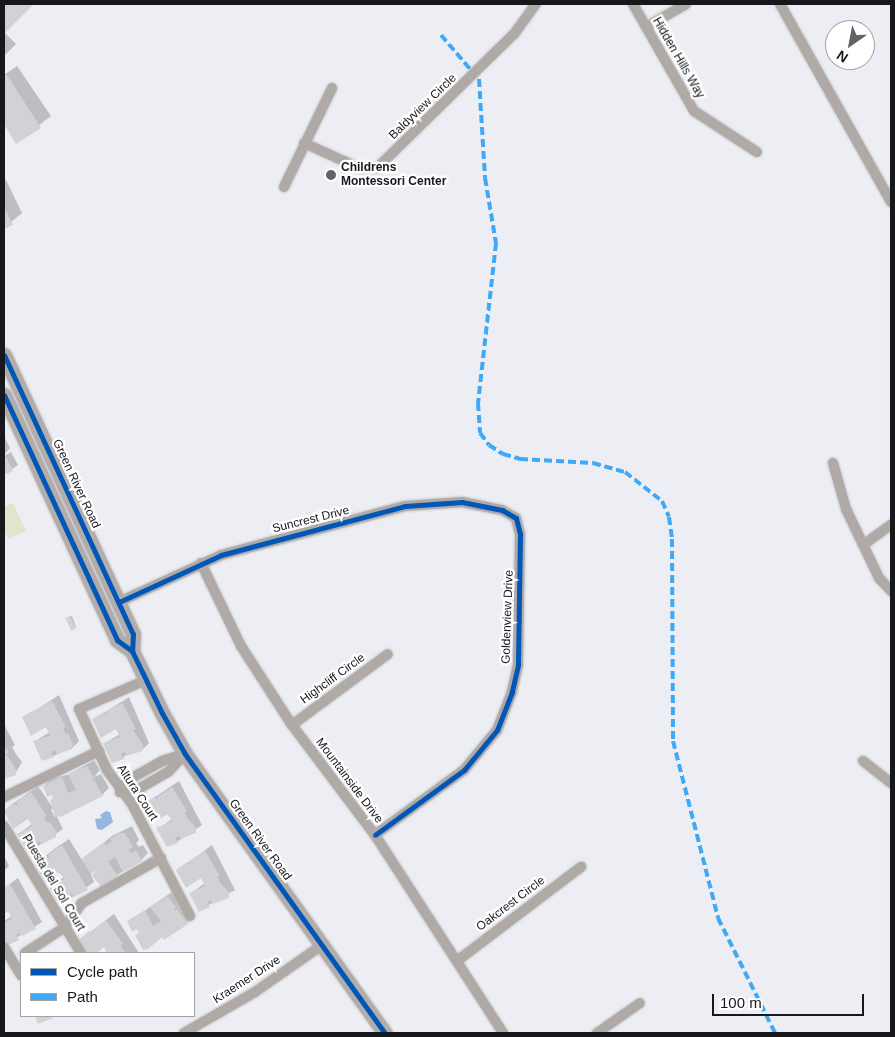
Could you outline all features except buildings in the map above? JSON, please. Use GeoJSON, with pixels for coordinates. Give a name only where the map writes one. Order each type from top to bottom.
{"type":"FeatureCollection","features":[{"type":"Feature","properties":{"kind":"main road","name":"Green River Road"},"geometry":{"type":"LineString","coordinates":[[4,355],[133,634],[132,651]]}},
{"type":"Feature","properties":{"kind":"main road","name":"Green River Road"},"geometry":{"type":"LineString","coordinates":[[4,395],[117,640],[132,651],[185,754],[384,1033]]}},
{"type":"Feature","properties":{"kind":"main road"},"geometry":{"type":"LineString","coordinates":[[26,442],[48,447]]}},
{"type":"Feature","properties":{"kind":"main road"},"geometry":{"type":"LineString","coordinates":[[92,586],[119,602]]}},
{"type":"Feature","properties":{"kind":"street","name":"Baldyview Circle"},"geometry":{"type":"LineString","coordinates":[[304,143],[359,168],[377,168],[507,41],[536,4]]}},
{"type":"Feature","properties":{"kind":"street","name":"Hidden Hills Way"},"geometry":{"type":"LineString","coordinates":[[634,4],[694,111],[757,152]]}},
{"type":"Feature","properties":{"kind":"street"},"geometry":{"type":"LineString","coordinates":[[646,27],[686,4]]}},
{"type":"Feature","properties":{"kind":"street"},"geometry":{"type":"LineString","coordinates":[[780,4],[891,202]]}},
{"type":"Feature","properties":{"kind":"street"},"geometry":{"type":"LineString","coordinates":[[284,187],[332,88]]}},
{"type":"Feature","properties":{"kind":"street"},"geometry":{"type":"LineString","coordinates":[[833,463],[846,509],[879,578],[891,591]]}},
{"type":"Feature","properties":{"kind":"street","name":"Suncrest Drive"},"geometry":{"type":"LineString","coordinates":[[119,602],[201,563],[241,548],[429,502],[462,502],[502,510],[516,518]]}},
{"type":"Feature","properties":{"kind":"street","name":"Goldenview Drive"},"geometry":{"type":"LineString","coordinates":[[375,835],[464,770],[490,741],[500,724],[518,665],[520,534],[516,518]]}},
{"type":"Feature","properties":{"kind":"street"},"geometry":{"type":"LineString","coordinates":[[863,545],[891,525]]}},
{"type":"Feature","properties":{"kind":"street","name":"Mountainside Drive"},"geometry":{"type":"LineString","coordinates":[[201,563],[241,646],[292,724],[375,835],[503,1033]]}},
{"type":"Feature","properties":{"kind":"street","name":"Highcliff Circle"},"geometry":{"type":"LineString","coordinates":[[292,724],[388,654]]}},
{"type":"Feature","properties":{"kind":"street","name":"Altura Court"},"geometry":{"type":"LineString","coordinates":[[146,680],[79,709],[120,792],[132,804],[190,916]]}},
{"type":"Feature","properties":{"kind":"street"},"geometry":{"type":"LineString","coordinates":[[4,797],[99,751]]}},
{"type":"Feature","properties":{"kind":"street"},"geometry":{"type":"LineString","coordinates":[[120,792],[128,780],[162,761],[185,754]]}},
{"type":"Feature","properties":{"kind":"street"},"geometry":{"type":"LineString","coordinates":[[863,761],[891,783]]}},
{"type":"Feature","properties":{"kind":"street","name":"Puesta del Sol Court"},"geometry":{"type":"LineString","coordinates":[[4,826],[80,952]]}},
{"type":"Feature","properties":{"kind":"street"},"geometry":{"type":"LineString","coordinates":[[27,952],[65,927],[82,903],[161,858]]}},
{"type":"Feature","properties":{"kind":"street","name":"Oakcrest Circle"},"geometry":{"type":"LineString","coordinates":[[457,961],[581,867]]}},
{"type":"Feature","properties":{"kind":"street","name":"Kraemer Drive"},"geometry":{"type":"LineString","coordinates":[[184,1033],[255,992],[322,944]]}},
{"type":"Feature","properties":{"kind":"street"},"geometry":{"type":"LineString","coordinates":[[4,947],[17,958],[20,971]]}},
{"type":"Feature","properties":{"kind":"street"},"geometry":{"type":"LineString","coordinates":[[597,1033],[640,1003]]}},
{"type":"Feature","properties":{"kind":"green space"},"geometry":{"type":"Polygon","coordinates":[[[13,503],[26,531],[8,539],[4,529],[4,507],[13,503]]]}},
{"type":"Feature","properties":{"kind":"water"},"geometry":{"type":"Polygon","coordinates":[[[106,811],[110,812],[113,822],[102,830],[97,829],[95,819],[102,818],[100,815],[106,811]]]}},
{"type":"Feature","properties":{"kind":"marked path"},"geometry":{"type":"LineString","coordinates":[[441,35],[470,69]]}},
{"type":"Feature","properties":{"kind":"marked path"},"geometry":{"type":"LineString","coordinates":[[479,79],[485,178],[496,243],[478,403],[480,433],[489,445],[503,454],[520,459],[593,463],[625,472],[662,501],[669,517],[672,539],[673,741],[718,918],[775,1033]]}},
{"type":"Feature","properties":{"kind":"cycle path"},"geometry":{"type":"LineString","coordinates":[[4,355],[133,634],[132,651],[162,713],[185,754],[385,1033]]}},
{"type":"Feature","properties":{"kind":"cycle path"},"geometry":{"type":"LineString","coordinates":[[4,395],[117,640],[132,651]]}},
{"type":"Feature","properties":{"kind":"cycle path"},"geometry":{"type":"LineString","coordinates":[[119,602],[221,555],[405,506],[462,502],[502,510],[516,518],[520,534],[518,665],[512,692],[497,730],[464,770],[375,835]]}},
{"type":"Feature","properties":{"kind":"place","name":"Childrens Montessori Center"},"geometry":{"type":"Point","coordinates":[331,175]}}]}
